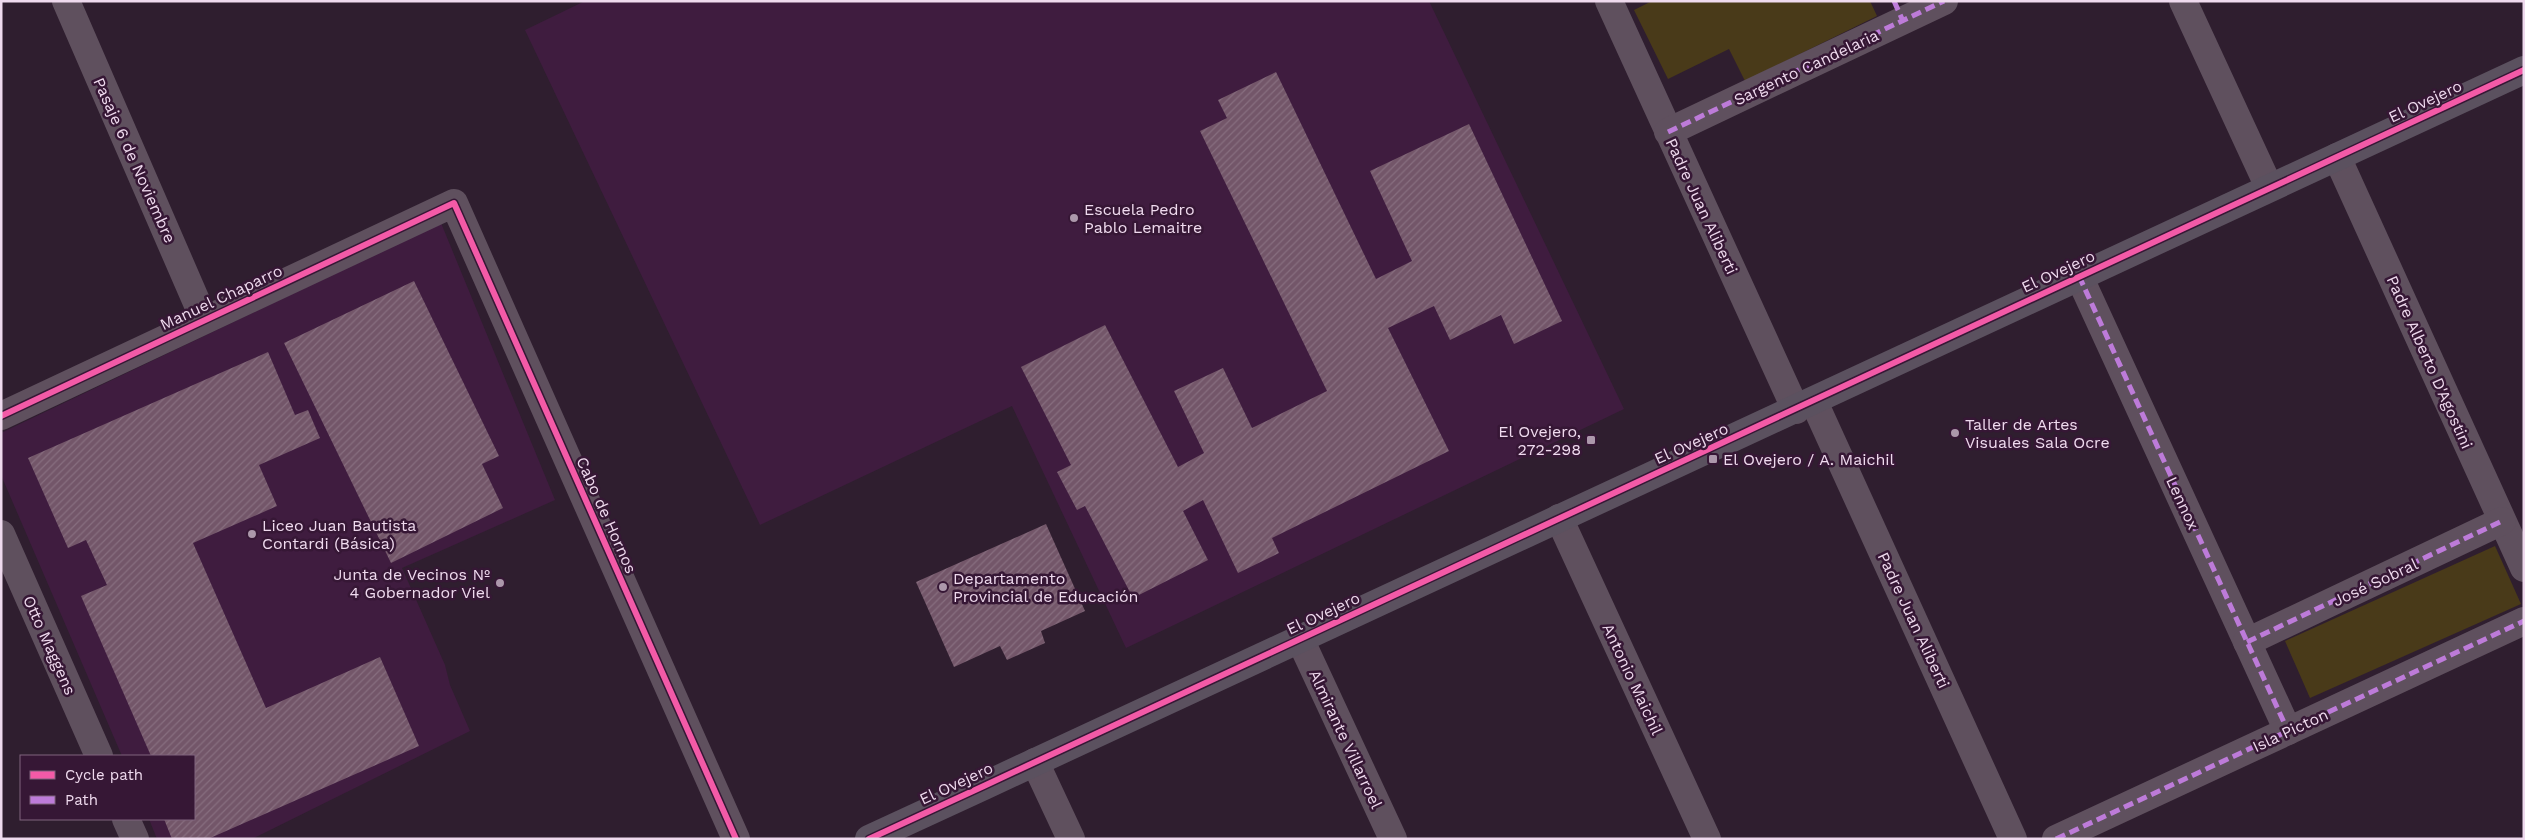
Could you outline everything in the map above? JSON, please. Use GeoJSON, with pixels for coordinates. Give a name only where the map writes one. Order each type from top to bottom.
{"type":"FeatureCollection","features":[{"type":"Feature","properties":{"kind":"street","name":"Pasaje 6 de Noviembre"},"geometry":{"type":"LineString","coordinates":[[66,1],[204,320]]}},
{"type":"Feature","properties":{"kind":"street","name":"Padre Juan Aliberti"},"geometry":{"type":"LineString","coordinates":[[1608,1],[1668,132],[1805,406],[2013,839]]}},
{"type":"Feature","properties":{"kind":"street","name":"Sargento Candelaria"},"geometry":{"type":"LineString","coordinates":[[1668,132],[1898,11],[1944,1]]}},
{"type":"Feature","properties":{"kind":"street"},"geometry":{"type":"LineString","coordinates":[[2183,1],[2269,187]]}},
{"type":"Feature","properties":{"kind":"street","name":"El Ovejero"},"geometry":{"type":"LineString","coordinates":[[869,839],[1558,518],[1805,406],[2269,187],[2524,70]]}},
{"type":"Feature","properties":{"kind":"street","name":"Padre Alberto D'Agostini"},"geometry":{"type":"LineString","coordinates":[[2337,157],[2524,568]]}},
{"type":"Feature","properties":{"kind":"street","name":"Manuel Chaparro"},"geometry":{"type":"LineString","coordinates":[[1,416],[454,203]]}},
{"type":"Feature","properties":{"kind":"street","name":"Cabo de Hornos"},"geometry":{"type":"LineString","coordinates":[[454,203],[736,839]]}},
{"type":"Feature","properties":{"kind":"street","name":"Lennox"},"geometry":{"type":"LineString","coordinates":[[2079,276],[2288,731]]}},
{"type":"Feature","properties":{"kind":"street","name":"Antonio Maichil"},"geometry":{"type":"LineString","coordinates":[[1558,518],[1707,839]]}},
{"type":"Feature","properties":{"kind":"street","name":"José Sobral"},"geometry":{"type":"LineString","coordinates":[[2247,642],[2502,521]]}},
{"type":"Feature","properties":{"kind":"street","name":"Otto Maggens"},"geometry":{"type":"LineString","coordinates":[[1,534],[99,755]]}},
{"type":"Feature","properties":{"kind":"street","name":"Isla Picton"},"geometry":{"type":"LineString","coordinates":[[2056,839],[2524,621]]}},
{"type":"Feature","properties":{"kind":"street","name":"Almirante Villarroel"},"geometry":{"type":"LineString","coordinates":[[1300,639],[1392,839]]}},
{"type":"Feature","properties":{"kind":"street"},"geometry":{"type":"LineString","coordinates":[[1035,762],[1071,839]]}},
{"type":"Feature","properties":{"kind":"street"},"geometry":{"type":"LineString","coordinates":[[126,820],[135,839]]}},
{"type":"Feature","properties":{"kind":"shaded area","name":"Escuela Pedro Pablo Lemaitre"},"geometry":{"type":"Polygon","coordinates":[[[585,1],[1429,1],[1624,409],[1126,648],[1012,406],[760,525],[525,30],[585,1]]]}},
{"type":"Feature","properties":{"kind":"shaded area"},"geometry":{"type":"Polygon","coordinates":[[[1652,1],[1870,1],[1877,16],[1745,81],[1729,49],[1668,79],[1634,10],[1652,1]]]}},
{"type":"Feature","properties":{"kind":"shaded area","name":"Liceo Juan Bautista Contardi (Básica)"},"geometry":{"type":"Polygon","coordinates":[[[441,223],[555,500],[402,568],[445,665],[450,685],[470,731],[252,839],[157,839],[149,820],[195,820],[195,755],[122,755],[1,475],[1,433],[441,223]]]}},
{"type":"Feature","properties":{"kind":"shaded area"},"geometry":{"type":"Polygon","coordinates":[[[2495,546],[2521,604],[2310,698],[2285,641],[2495,546]]]}},
{"type":"Feature","properties":{"kind":"building"},"geometry":{"type":"Polygon","coordinates":[[[1276,72],[1376,279],[1412,261],[1370,171],[1469,124],[1562,321],[1514,344],[1501,315],[1450,340],[1434,306],[1388,328],[1449,451],[1272,538],[1279,553],[1238,573],[1203,500],[1183,511],[1208,560],[1133,598],[1085,506],[1077,510],[1057,472],[1071,465],[1021,367],[1105,325],[1178,467],[1204,453],[1174,391],[1223,368],[1252,428],[1327,391],[1200,131],[1227,118],[1218,100],[1276,72]]]}},
{"type":"Feature","properties":{"kind":"building"},"geometry":{"type":"Polygon","coordinates":[[[414,281],[499,456],[482,464],[503,508],[391,563],[284,343],[414,281]]]}},
{"type":"Feature","properties":{"kind":"building"},"geometry":{"type":"Polygon","coordinates":[[[268,352],[295,415],[308,410],[320,438],[259,465],[277,506],[193,543],[266,708],[380,657],[419,746],[208,839],[172,839],[164,820],[195,820],[195,755],[151,755],[81,596],[107,585],[86,540],[68,548],[28,458],[268,352]]]}},
{"type":"Feature","properties":{"kind":"building"},"geometry":{"type":"Polygon","coordinates":[[[1046,524],[1085,611],[1041,631],[1045,643],[1007,660],[1000,646],[954,667],[916,582],[1046,524]]]}},
{"type":"Feature","properties":{"kind":"marked path"},"geometry":{"type":"LineString","coordinates":[[1894,1],[1903,21]]}},
{"type":"Feature","properties":{"kind":"marked path"},"geometry":{"type":"LineString","coordinates":[[1668,132],[1944,1]]}},
{"type":"Feature","properties":{"kind":"marked path"},"geometry":{"type":"LineString","coordinates":[[2079,276],[2288,731]]}},
{"type":"Feature","properties":{"kind":"marked path"},"geometry":{"type":"LineString","coordinates":[[2247,642],[2502,521]]}},
{"type":"Feature","properties":{"kind":"marked path"},"geometry":{"type":"LineString","coordinates":[[2056,839],[2524,621]]}},
{"type":"Feature","properties":{"kind":"cycle path"},"geometry":{"type":"LineString","coordinates":[[869,839],[2524,70]]}},
{"type":"Feature","properties":{"kind":"cycle path"},"geometry":{"type":"LineString","coordinates":[[1,416],[454,203],[736,839]]}},
{"type":"Feature","properties":{"kind":"place","name":"Escuela Pedro Pablo Lemaitre"},"geometry":{"type":"Point","coordinates":[1074,218]}},
{"type":"Feature","properties":{"kind":"place","name":"Taller de Artes Visuales Sala Ocre"},"geometry":{"type":"Point","coordinates":[1955,433]}},
{"type":"Feature","properties":{"kind":"place","name":"El Ovejero, 272-298"},"geometry":{"type":"Point","coordinates":[1591,440]}},
{"type":"Feature","properties":{"kind":"place","name":"El Ovejero / A. Maichil"},"geometry":{"type":"Point","coordinates":[1713,459]}},
{"type":"Feature","properties":{"kind":"place","name":"Liceo Juan Bautista Contardi (Básica)"},"geometry":{"type":"Point","coordinates":[252,534]}},
{"type":"Feature","properties":{"kind":"place","name":"Junta de Vecinos Nº 4 Gobernador Viel"},"geometry":{"type":"Point","coordinates":[500,583]}},
{"type":"Feature","properties":{"kind":"place","name":"Departamento Provincial de Educación"},"geometry":{"type":"Point","coordinates":[943,587]}}]}
